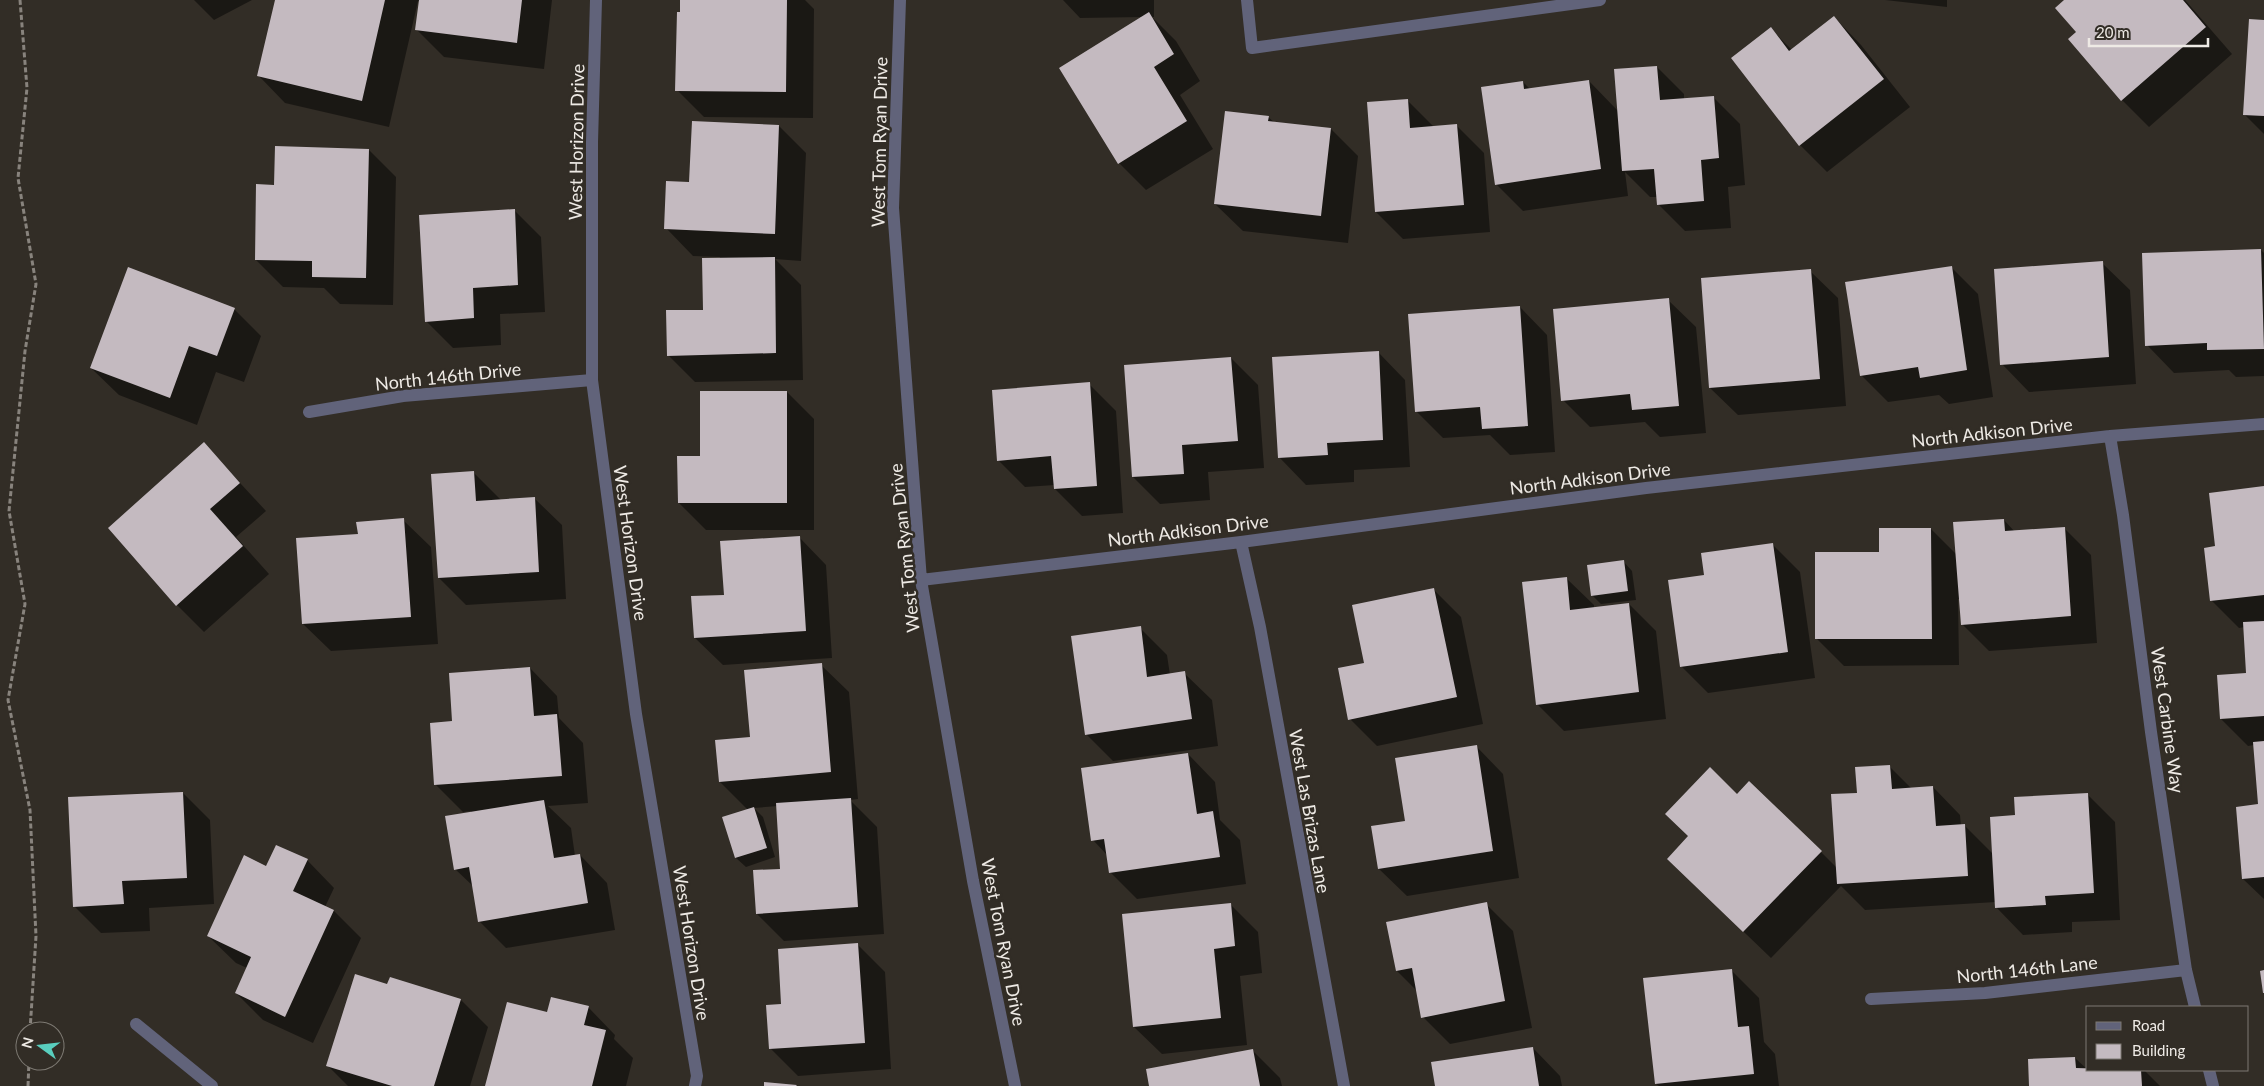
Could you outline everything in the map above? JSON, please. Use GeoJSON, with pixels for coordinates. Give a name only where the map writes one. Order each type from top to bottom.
{"type":"FeatureCollection","features":[{"type":"Feature","properties":{"kind":"street","name":"West Horizon Drive"},"geometry":{"type":"LineString","coordinates":[[596,0],[592,142],[592,380],[636,714],[697,1076],[695,1086]]}},
{"type":"Feature","properties":{"kind":"street","name":"West Tom Ryan Drive"},"geometry":{"type":"LineString","coordinates":[[900,0],[892,208],[921,580],[973,881],[1015,1086]]}},
{"type":"Feature","properties":{"kind":"street"},"geometry":{"type":"LineString","coordinates":[[1247,0],[1252,48],[1600,0]]}},
{"type":"Feature","properties":{"kind":"street","name":"North 146th Drive"},"geometry":{"type":"LineString","coordinates":[[309,412],[403,396],[592,380]]}},
{"type":"Feature","properties":{"kind":"street","name":"North Adkison Drive"},"geometry":{"type":"LineString","coordinates":[[921,580],[1241,542],[1646,488],[2110,436],[2264,424]]}},
{"type":"Feature","properties":{"kind":"street","name":"West Carbine Way"},"geometry":{"type":"LineString","coordinates":[[2110,436],[2123,515],[2186,970],[2195,1006]]}},
{"type":"Feature","properties":{"kind":"street","name":"West Las Brizas Lane"},"geometry":{"type":"LineString","coordinates":[[1241,542],[1260,627],[1344,1086]]}},
{"type":"Feature","properties":{"kind":"street","name":"North 146th Lane"},"geometry":{"type":"LineString","coordinates":[[1871,999],[1985,993],[2186,970]]}},
{"type":"Feature","properties":{"kind":"street"},"geometry":{"type":"LineString","coordinates":[[136,1024],[212,1086]]}},
{"type":"Feature","properties":{"kind":"street"},"geometry":{"type":"LineString","coordinates":[[2209,1071],[2213,1086]]}},
{"type":"Feature","properties":{"kind":"path"},"geometry":{"type":"LineString","coordinates":[[20,0],[26,88],[18,178],[36,284],[25,351],[8,511],[25,604],[8,700],[30,810],[36,936],[31,1021]]}},
{"type":"Feature","properties":{"kind":"path"},"geometry":{"type":"LineString","coordinates":[[28,1086],[29,1071]]}},
{"type":"Feature","properties":{"kind":"building"},"geometry":{"type":"Polygon","coordinates":[[[275,0],[385,0],[362,101],[257,76],[275,0]]]}},
{"type":"Feature","properties":{"kind":"building"},"geometry":{"type":"Polygon","coordinates":[[[419,0],[522,0],[517,43],[415,30],[419,0]]]}},
{"type":"Feature","properties":{"kind":"building"},"geometry":{"type":"Polygon","coordinates":[[[680,0],[787,0],[786,92],[675,91],[677,12],[680,12],[680,0]]]}},
{"type":"Feature","properties":{"kind":"building"},"geometry":{"type":"Polygon","coordinates":[[[2064,0],[2183,0],[2206,27],[2121,101],[2068,39],[2076,32],[2055,8],[2064,0]]]}},
{"type":"Feature","properties":{"kind":"building"},"geometry":{"type":"Polygon","coordinates":[[[1149,12],[1174,54],[1154,67],[1187,121],[1118,164],[1059,68],[1149,12]]]}},
{"type":"Feature","properties":{"kind":"building"},"geometry":{"type":"Polygon","coordinates":[[[1834,16],[1884,79],[1799,146],[1731,58],[1771,27],[1789,51],[1834,16]]]}},
{"type":"Feature","properties":{"kind":"building"},"geometry":{"type":"Polygon","coordinates":[[[2249,19],[2264,20],[2264,116],[2243,115],[2249,19]]]}},
{"type":"Feature","properties":{"kind":"building"},"geometry":{"type":"Polygon","coordinates":[[[1657,66],[1660,100],[1714,96],[1719,158],[1701,160],[1704,201],[1657,205],[1654,169],[1622,171],[1614,69],[1657,66]]]}},
{"type":"Feature","properties":{"kind":"building"},"geometry":{"type":"Polygon","coordinates":[[[1589,80],[1601,169],[1495,185],[1481,87],[1523,81],[1524,89],[1589,80]]]}},
{"type":"Feature","properties":{"kind":"building"},"geometry":{"type":"Polygon","coordinates":[[[1408,99],[1410,128],[1457,124],[1464,205],[1375,212],[1367,102],[1408,99]]]}},
{"type":"Feature","properties":{"kind":"building"},"geometry":{"type":"Polygon","coordinates":[[[1225,111],[1269,116],[1268,121],[1331,128],[1321,216],[1214,204],[1225,111]]]}},
{"type":"Feature","properties":{"kind":"building"},"geometry":{"type":"Polygon","coordinates":[[[692,121],[779,125],[775,234],[664,229],[666,181],[689,182],[692,121]]]}},
{"type":"Feature","properties":{"kind":"building"},"geometry":{"type":"Polygon","coordinates":[[[275,146],[369,149],[366,278],[312,277],[312,261],[255,260],[256,184],[274,185],[275,146]]]}},
{"type":"Feature","properties":{"kind":"building"},"geometry":{"type":"Polygon","coordinates":[[[515,209],[518,285],[473,288],[474,318],[425,322],[419,215],[515,209]]]}},
{"type":"Feature","properties":{"kind":"building"},"geometry":{"type":"Polygon","coordinates":[[[2261,249],[2264,349],[2207,350],[2207,343],[2145,346],[2142,253],[2261,249]]]}},
{"type":"Feature","properties":{"kind":"building"},"geometry":{"type":"Polygon","coordinates":[[[775,257],[776,353],[667,356],[666,310],[703,310],[702,258],[775,257]]]}},
{"type":"Feature","properties":{"kind":"building"},"geometry":{"type":"Polygon","coordinates":[[[2103,261],[2109,357],[2000,365],[1994,269],[2103,261]]]}},
{"type":"Feature","properties":{"kind":"building"},"geometry":{"type":"Polygon","coordinates":[[[1952,266],[1967,370],[1920,378],[1918,367],[1860,376],[1845,282],[1952,266]]]}},
{"type":"Feature","properties":{"kind":"building"},"geometry":{"type":"Polygon","coordinates":[[[128,267],[235,308],[217,356],[189,346],[170,398],[90,368],[128,267]]]}},
{"type":"Feature","properties":{"kind":"building"},"geometry":{"type":"Polygon","coordinates":[[[1811,269],[1820,379],[1709,388],[1701,278],[1811,269]]]}},
{"type":"Feature","properties":{"kind":"building"},"geometry":{"type":"Polygon","coordinates":[[[1669,298],[1679,406],[1632,410],[1630,394],[1561,401],[1553,309],[1669,298]]]}},
{"type":"Feature","properties":{"kind":"building"},"geometry":{"type":"Polygon","coordinates":[[[1520,306],[1528,426],[1482,429],[1480,407],[1415,412],[1408,314],[1520,306]]]}},
{"type":"Feature","properties":{"kind":"building"},"geometry":{"type":"Polygon","coordinates":[[[1379,351],[1383,440],[1327,443],[1328,455],[1278,458],[1272,357],[1379,351]]]}},
{"type":"Feature","properties":{"kind":"building"},"geometry":{"type":"Polygon","coordinates":[[[1231,357],[1238,441],[1182,445],[1184,474],[1132,477],[1124,365],[1231,357]]]}},
{"type":"Feature","properties":{"kind":"building"},"geometry":{"type":"Polygon","coordinates":[[[1090,382],[1097,486],[1054,489],[1051,456],[997,461],[992,390],[1090,382]]]}},
{"type":"Feature","properties":{"kind":"building"},"geometry":{"type":"Polygon","coordinates":[[[700,391],[787,391],[787,503],[678,503],[677,456],[700,456],[700,391]]]}},
{"type":"Feature","properties":{"kind":"building"},"geometry":{"type":"Polygon","coordinates":[[[204,442],[240,483],[210,509],[243,546],[176,606],[108,528],[204,442]]]}},
{"type":"Feature","properties":{"kind":"building"},"geometry":{"type":"Polygon","coordinates":[[[474,471],[476,501],[535,497],[539,572],[438,578],[431,474],[474,471]]]}},
{"type":"Feature","properties":{"kind":"building"},"geometry":{"type":"Polygon","coordinates":[[[2264,486],[2264,595],[2210,601],[2204,548],[2215,546],[2209,493],[2264,486]]]}},
{"type":"Feature","properties":{"kind":"building"},"geometry":{"type":"Polygon","coordinates":[[[404,518],[411,617],[302,624],[296,538],[358,534],[356,522],[404,518]]]}},
{"type":"Feature","properties":{"kind":"building"},"geometry":{"type":"Polygon","coordinates":[[[2004,519],[2005,531],[2065,527],[2071,616],[1961,625],[1953,522],[2004,519]]]}},
{"type":"Feature","properties":{"kind":"building"},"geometry":{"type":"Polygon","coordinates":[[[1879,528],[1931,528],[1932,639],[1815,639],[1815,552],[1879,552],[1879,528]]]}},
{"type":"Feature","properties":{"kind":"building"},"geometry":{"type":"Polygon","coordinates":[[[800,536],[806,631],[694,638],[691,596],[724,595],[720,541],[800,536]]]}},
{"type":"Feature","properties":{"kind":"building"},"geometry":{"type":"Polygon","coordinates":[[[1773,543],[1788,652],[1680,667],[1668,580],[1704,575],[1701,553],[1773,543]]]}},
{"type":"Feature","properties":{"kind":"building"},"geometry":{"type":"Polygon","coordinates":[[[1624,560],[1628,591],[1591,596],[1587,565],[1624,560]]]}},
{"type":"Feature","properties":{"kind":"building"},"geometry":{"type":"Polygon","coordinates":[[[1567,577],[1570,610],[1629,603],[1639,692],[1536,705],[1522,582],[1567,577]]]}},
{"type":"Feature","properties":{"kind":"building"},"geometry":{"type":"Polygon","coordinates":[[[1434,588],[1457,697],[1348,720],[1338,668],[1364,663],[1352,605],[1434,588]]]}},
{"type":"Feature","properties":{"kind":"building"},"geometry":{"type":"Polygon","coordinates":[[[2264,621],[2264,716],[2220,719],[2217,675],[2246,673],[2243,622],[2264,621]]]}},
{"type":"Feature","properties":{"kind":"building"},"geometry":{"type":"Polygon","coordinates":[[[1141,626],[1147,677],[1185,671],[1192,719],[1085,735],[1071,636],[1141,626]]]}},
{"type":"Feature","properties":{"kind":"building"},"geometry":{"type":"Polygon","coordinates":[[[822,663],[831,772],[719,782],[715,740],[750,737],[744,670],[822,663]]]}},
{"type":"Feature","properties":{"kind":"building"},"geometry":{"type":"Polygon","coordinates":[[[530,667],[534,716],[557,714],[562,776],[434,785],[430,723],[452,721],[449,673],[530,667]]]}},
{"type":"Feature","properties":{"kind":"building"},"geometry":{"type":"Polygon","coordinates":[[[2264,741],[2264,877],[2242,879],[2236,807],[2258,804],[2253,742],[2264,741]]]}},
{"type":"Feature","properties":{"kind":"building"},"geometry":{"type":"Polygon","coordinates":[[[1477,745],[1493,851],[1378,869],[1371,826],[1405,821],[1395,758],[1477,745]]]}},
{"type":"Feature","properties":{"kind":"building"},"geometry":{"type":"Polygon","coordinates":[[[1188,753],[1197,814],[1213,811],[1220,857],[1109,873],[1104,839],[1091,841],[1081,768],[1188,753]]]}},
{"type":"Feature","properties":{"kind":"building"},"geometry":{"type":"Polygon","coordinates":[[[1890,765],[1892,789],[1933,786],[1936,826],[1965,824],[1968,876],[1837,884],[1831,794],[1857,793],[1855,767],[1890,765]]]}},
{"type":"Feature","properties":{"kind":"building"},"geometry":{"type":"Polygon","coordinates":[[[1710,767],[1737,794],[1749,781],[1822,851],[1743,932],[1667,859],[1688,836],[1665,814],[1710,767]]]}},
{"type":"Feature","properties":{"kind":"building"},"geometry":{"type":"Polygon","coordinates":[[[183,792],[187,878],[122,881],[124,904],[73,907],[68,797],[183,792]]]}},
{"type":"Feature","properties":{"kind":"building"},"geometry":{"type":"Polygon","coordinates":[[[2088,793],[2094,893],[2045,896],[2046,905],[1995,908],[1990,817],[2015,815],[2014,797],[2088,793]]]}},
{"type":"Feature","properties":{"kind":"building"},"geometry":{"type":"Polygon","coordinates":[[[851,798],[858,907],[756,914],[753,870],[780,869],[776,803],[851,798]]]}},
{"type":"Feature","properties":{"kind":"building"},"geometry":{"type":"Polygon","coordinates":[[[544,800],[554,858],[580,854],[588,903],[478,922],[469,867],[454,870],[445,816],[544,800]]]}},
{"type":"Feature","properties":{"kind":"building"},"geometry":{"type":"Polygon","coordinates":[[[754,807],[767,848],[735,858],[722,817],[754,807]]]}},
{"type":"Feature","properties":{"kind":"building"},"geometry":{"type":"Polygon","coordinates":[[[276,845],[308,859],[293,891],[334,910],[285,1017],[235,993],[251,957],[207,936],[244,855],[266,866],[276,845]]]}},
{"type":"Feature","properties":{"kind":"building"},"geometry":{"type":"Polygon","coordinates":[[[1487,902],[1505,1001],[1421,1018],[1412,968],[1396,971],[1386,922],[1487,902]]]}},
{"type":"Feature","properties":{"kind":"building"},"geometry":{"type":"Polygon","coordinates":[[[1231,903],[1235,946],[1214,949],[1221,1018],[1133,1027],[1122,914],[1231,903]]]}},
{"type":"Feature","properties":{"kind":"building"},"geometry":{"type":"Polygon","coordinates":[[[858,943],[865,1043],[769,1049],[766,1005],[781,1004],[778,949],[858,943]]]}},
{"type":"Feature","properties":{"kind":"building"},"geometry":{"type":"Polygon","coordinates":[[[1732,969],[1738,1027],[1749,1026],[1754,1074],[1655,1084],[1643,978],[1732,969]]]}},
{"type":"Feature","properties":{"kind":"building"},"geometry":{"type":"Polygon","coordinates":[[[2264,970],[2264,993],[2263,993],[2260,971],[2264,970]]]}},
{"type":"Feature","properties":{"kind":"building"},"geometry":{"type":"Polygon","coordinates":[[[355,974],[387,984],[390,977],[461,999],[434,1086],[392,1086],[326,1066],[355,974]]]}},
{"type":"Feature","properties":{"kind":"building"},"geometry":{"type":"Polygon","coordinates":[[[551,997],[589,1006],[584,1025],[606,1030],[592,1086],[485,1086],[507,1002],[547,1012],[551,997]]]}},
{"type":"Feature","properties":{"kind":"building"},"geometry":{"type":"Polygon","coordinates":[[[1533,1047],[1539,1086],[1435,1086],[1431,1062],[1533,1047]]]}},
{"type":"Feature","properties":{"kind":"building"},"geometry":{"type":"Polygon","coordinates":[[[1253,1049],[1260,1086],[1149,1086],[1146,1069],[1253,1049]]]}},
{"type":"Feature","properties":{"kind":"building"},"geometry":{"type":"Polygon","coordinates":[[[2075,1057],[2076,1068],[2086,1068],[2086,1071],[2141,1071],[2142,1086],[2029,1086],[2028,1059],[2075,1057]]]}},
{"type":"Feature","properties":{"kind":"building"},"geometry":{"type":"Polygon","coordinates":[[[764,1082],[797,1085],[764,1086],[764,1082]]]}}]}
